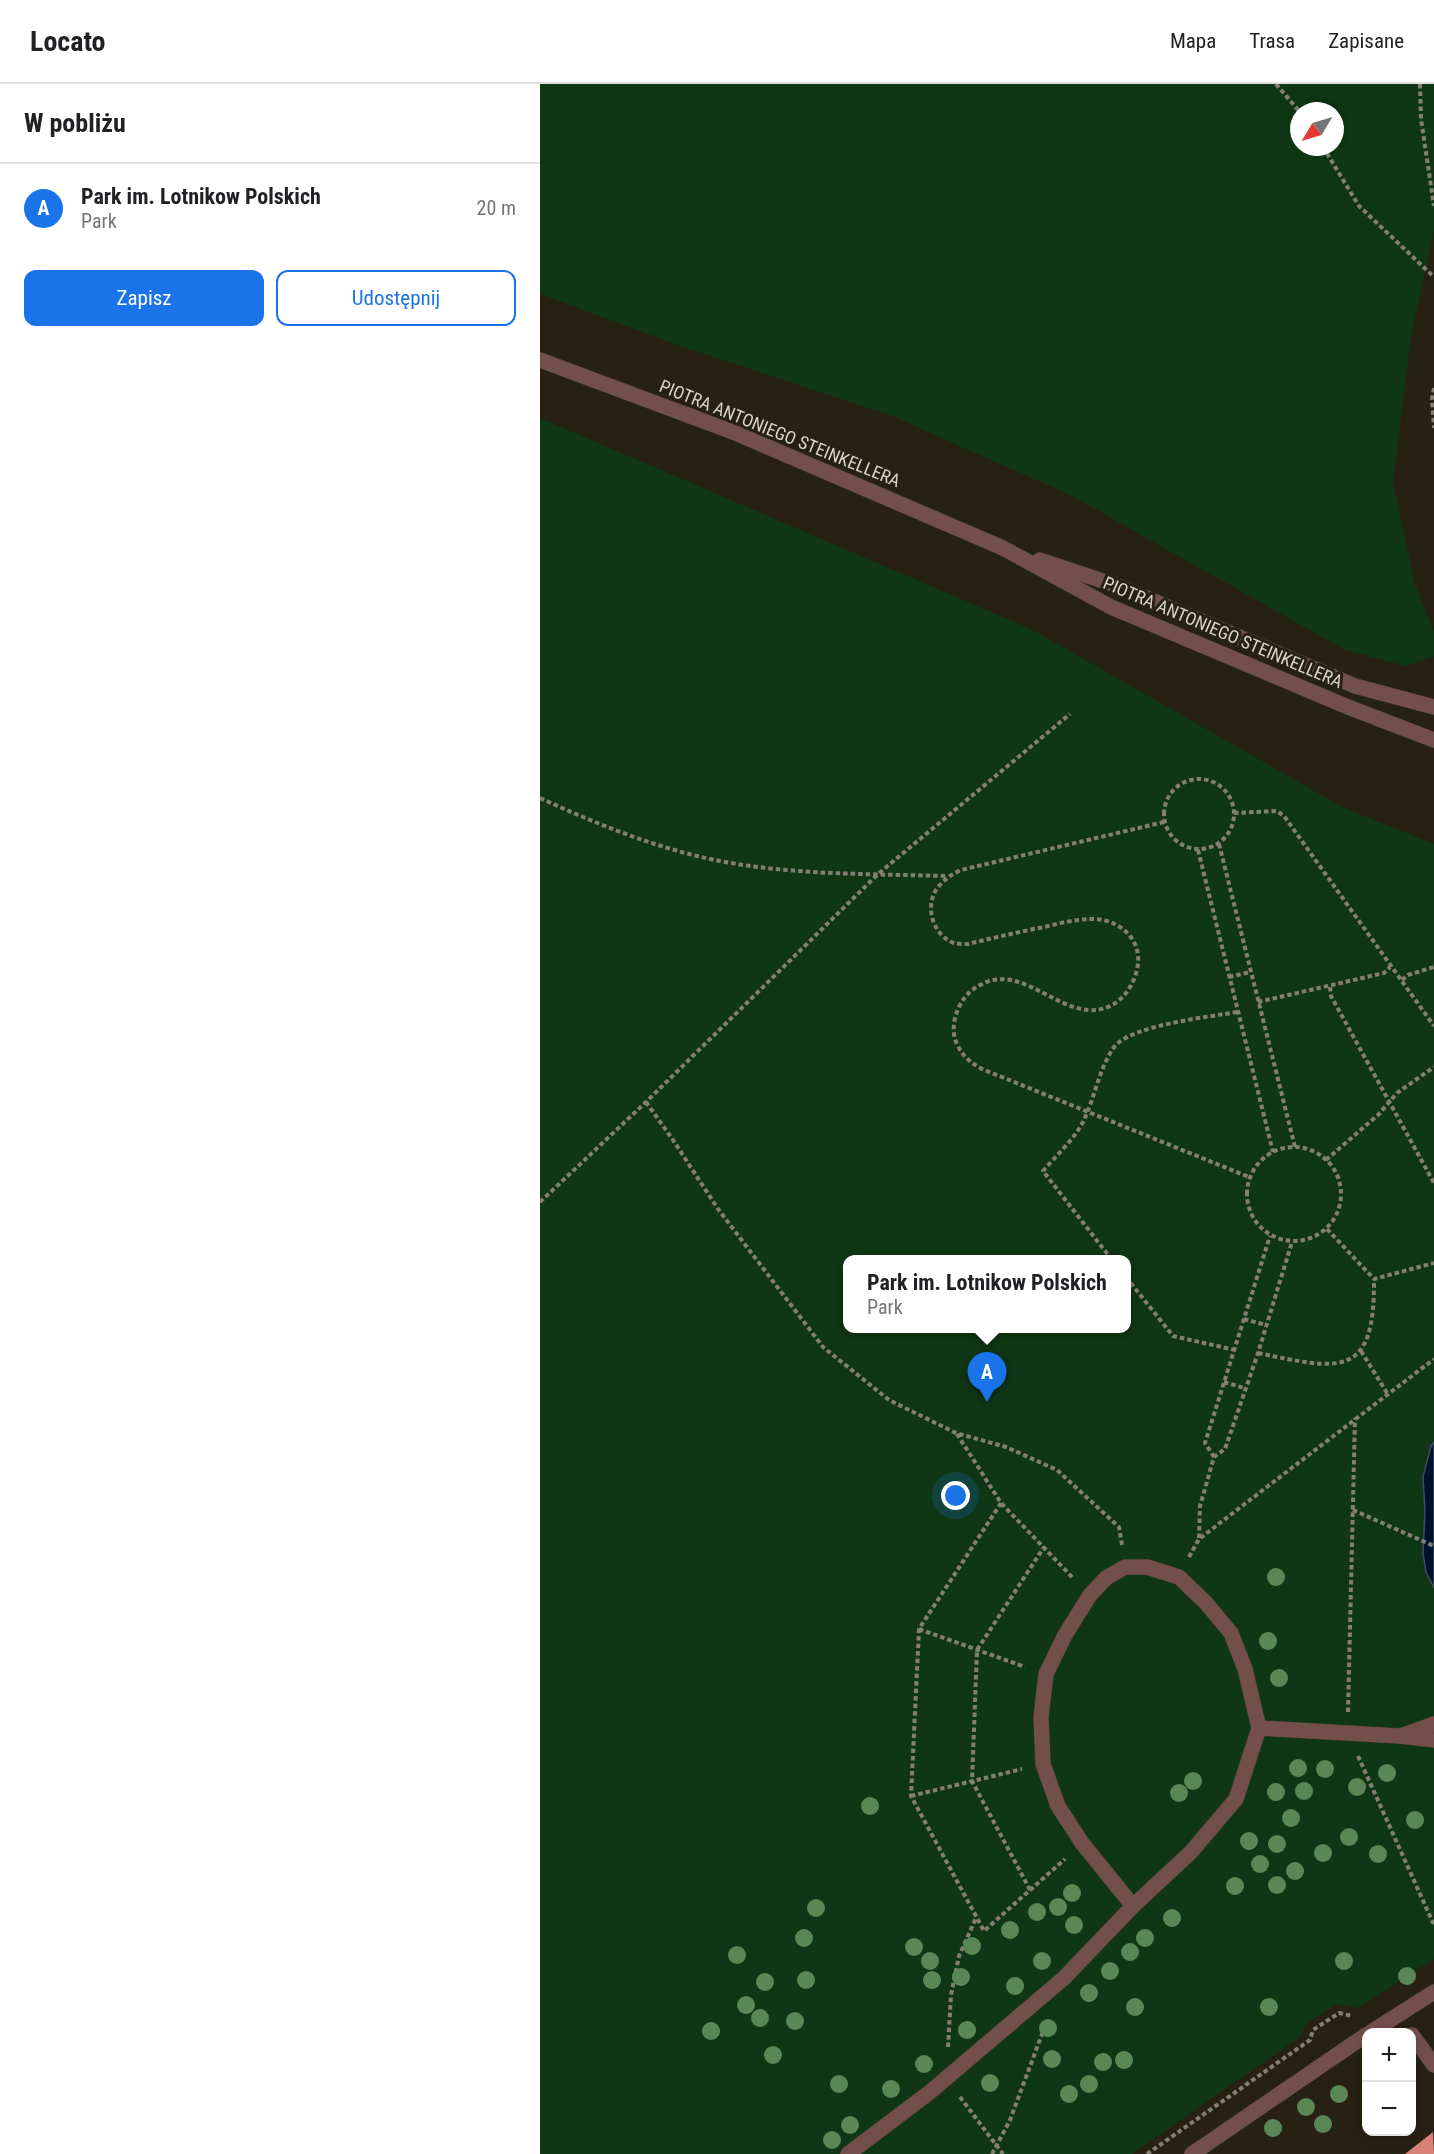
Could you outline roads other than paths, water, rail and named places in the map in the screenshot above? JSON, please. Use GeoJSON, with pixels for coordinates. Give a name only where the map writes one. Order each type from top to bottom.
{"type":"FeatureCollection","features":[{"type":"Feature","properties":{"kind":"street","name":"PIOTRA ANTONIEGO STEINKELLERA"},"geometry":{"type":"LineString","coordinates":[[540,360],[733,432],[1003,548],[1119,586],[1354,686],[1434,707]]}},
{"type":"Feature","properties":{"kind":"street","name":"PIOTRA ANTONIEGO STEINKELLERA"},"geometry":{"type":"LineString","coordinates":[[1003,548],[1111,607],[1434,741]]}},
{"type":"Feature","properties":{"kind":"street"},"geometry":{"type":"LineString","coordinates":[[848,2154],[945,2079],[1064,1978],[1133,1906],[1191,1852],[1236,1799],[1259,1728],[1245,1669],[1231,1632],[1179,1577],[1147,1567],[1125,1567],[1106,1578],[1090,1595],[1065,1635],[1046,1674],[1041,1717],[1043,1764],[1058,1806],[1082,1843],[1133,1906]]}},
{"type":"Feature","properties":{"kind":"street"},"geometry":{"type":"LineString","coordinates":[[1400,1736],[1434,1724]]}},
{"type":"Feature","properties":{"kind":"street"},"geometry":{"type":"LineString","coordinates":[[1259,1728],[1434,1740]]}},
{"type":"Feature","properties":{"kind":"street"},"geometry":{"type":"LineString","coordinates":[[1378,2028],[1434,1992]]}},
{"type":"Feature","properties":{"kind":"street"},"geometry":{"type":"LineString","coordinates":[[1397,2016],[1406,2028]]}},
{"type":"Feature","properties":{"kind":"street"},"geometry":{"type":"LineString","coordinates":[[1192,2154],[1362,2038]]}},
{"type":"Feature","properties":{"kind":"street"},"geometry":{"type":"LineString","coordinates":[[1416,2041],[1434,2064]]}},
{"type":"Feature","properties":{"kind":"water"},"geometry":{"type":"Polygon","coordinates":[[[1434,1442],[1434,1588],[1426,1572],[1423,1553],[1425,1511],[1423,1477],[1434,1442]]]}},
{"type":"Feature","properties":{"kind":"place","name":"Park im. Lotnikow Polskich"},"geometry":{"type":"Point","coordinates":[987,1402]}}]}
